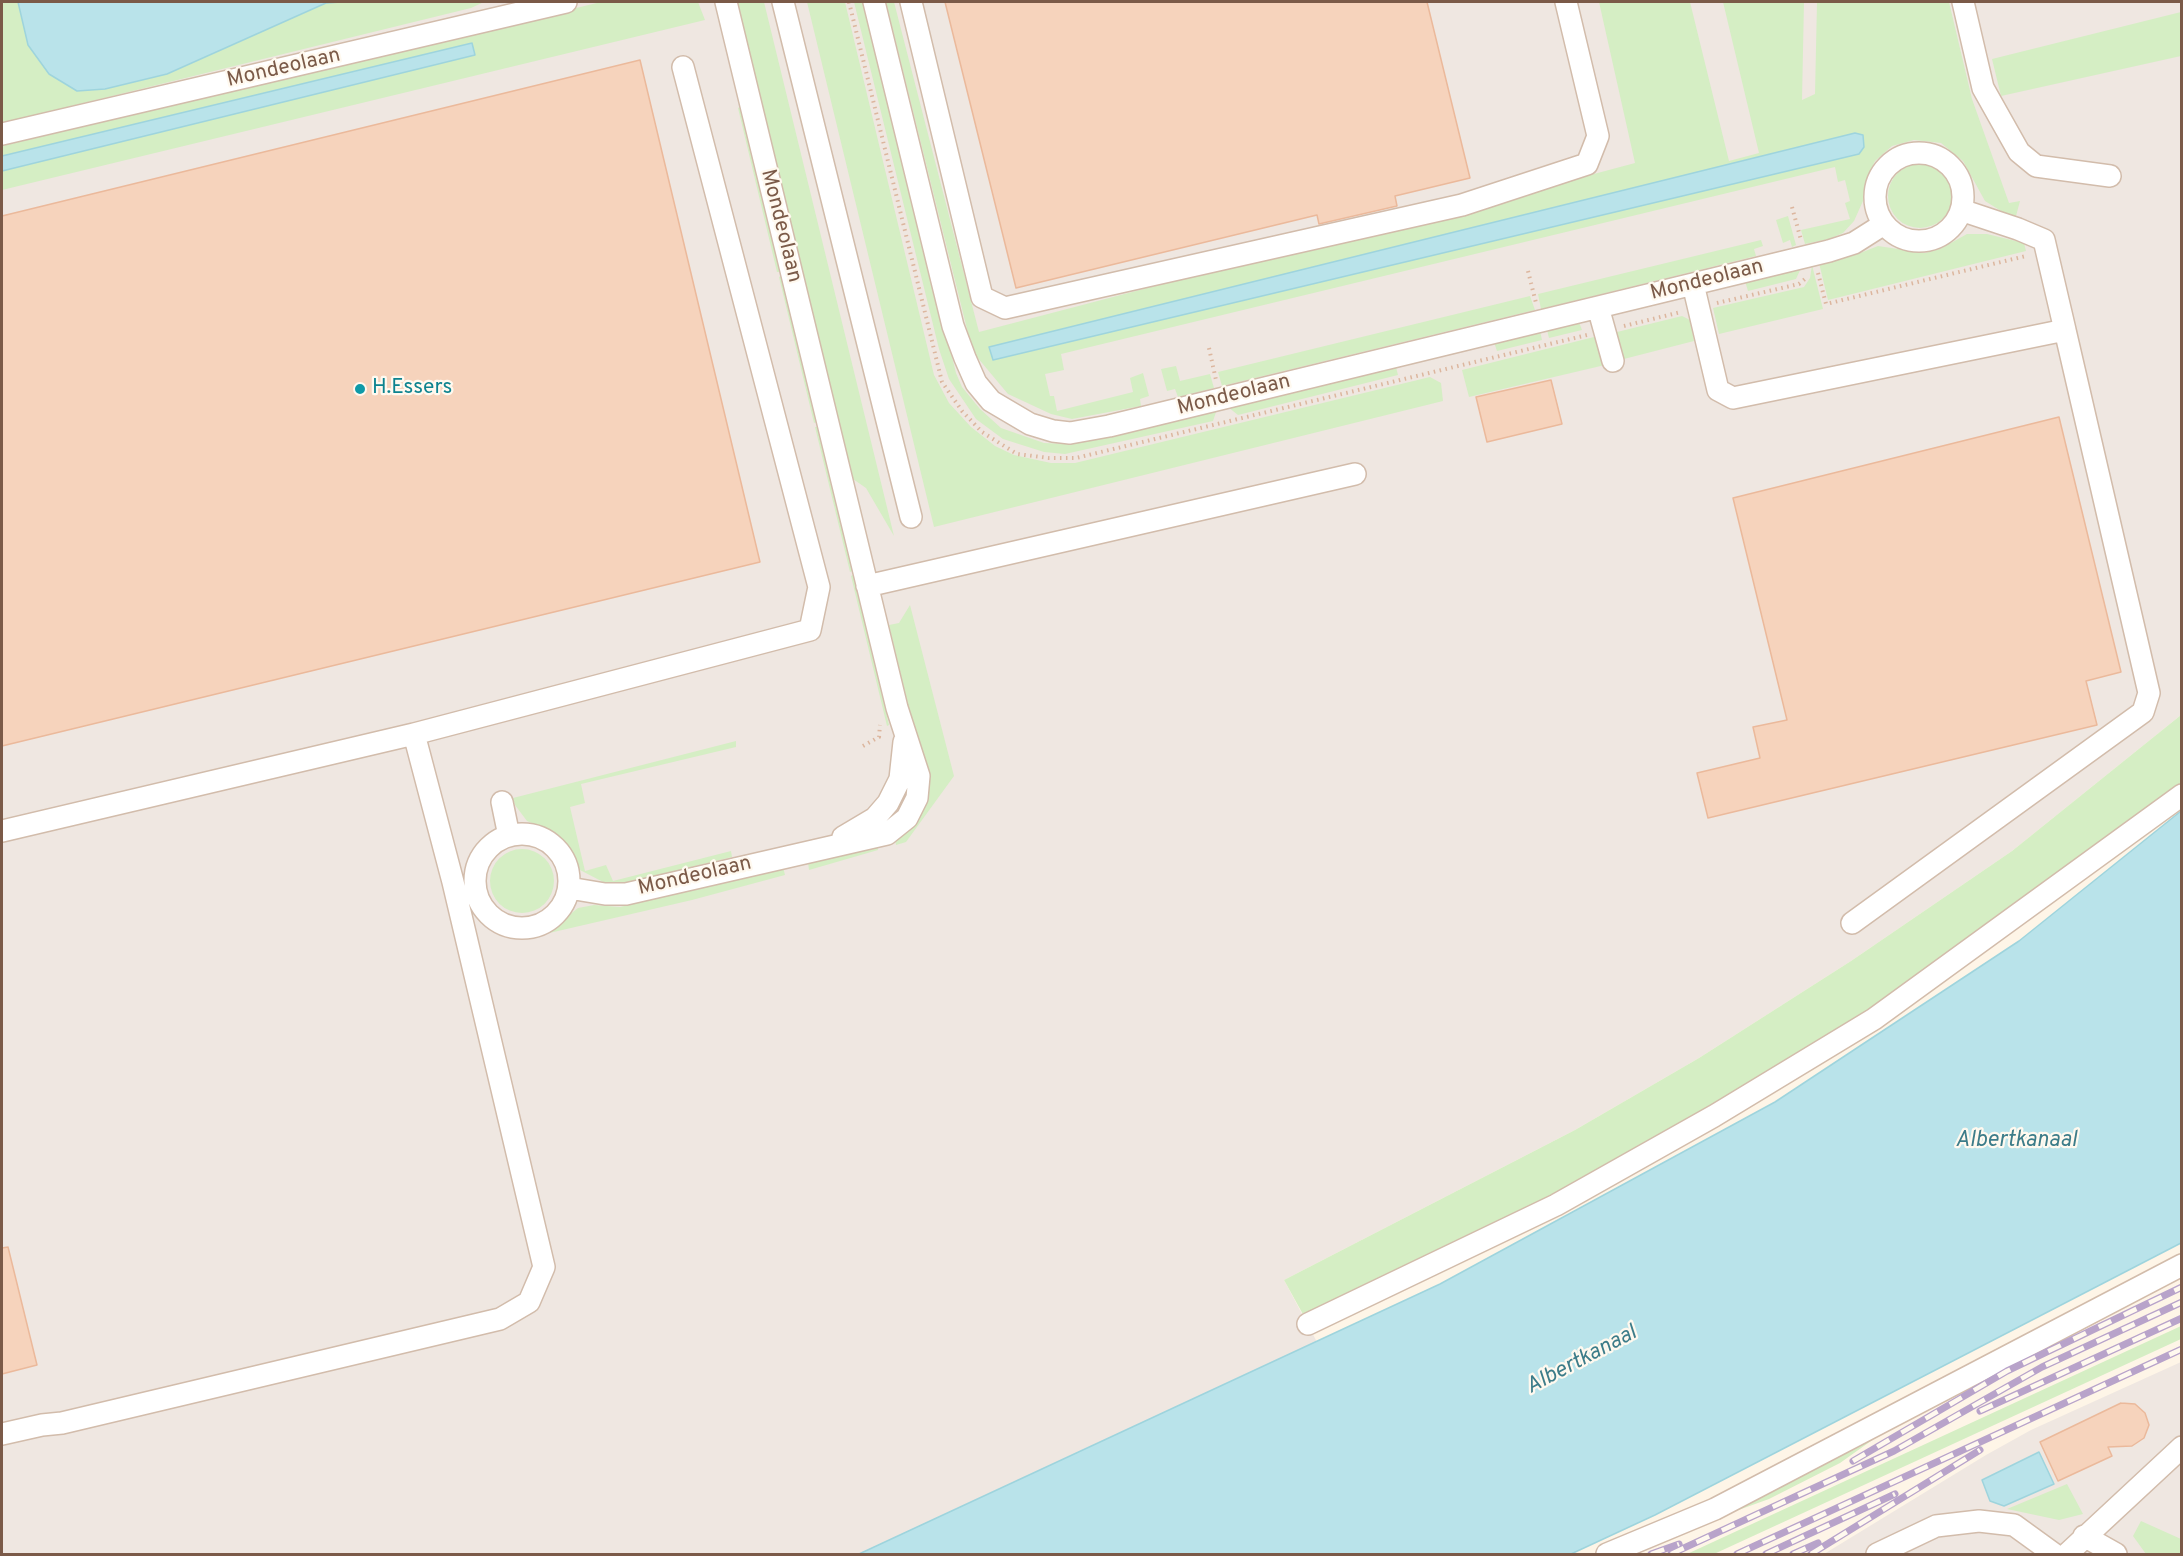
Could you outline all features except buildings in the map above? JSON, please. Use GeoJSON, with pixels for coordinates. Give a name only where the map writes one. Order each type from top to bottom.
{"type":"FeatureCollection","features":[{"type":"Feature","properties":{"kind":"street"},"geometry":{"type":"LineString","coordinates":[[470,26],[501,2]]}},
{"type":"Feature","properties":{"kind":"street","name":"Mondeolaan"},"geometry":{"type":"LineString","coordinates":[[2,134],[566,2]]}},
{"type":"Feature","properties":{"kind":"street","name":"Mondeolaan"},"geometry":{"type":"LineString","coordinates":[[569,888],[606,894],[626,894],[819,849],[875,818],[888,803],[900,779],[905,729],[867,586],[726,2]]}},
{"type":"Feature","properties":{"kind":"street"},"geometry":{"type":"LineString","coordinates":[[783,2],[911,517]]}},
{"type":"Feature","properties":{"kind":"street","name":"Mondeolaan"},"geometry":{"type":"LineString","coordinates":[[874,2],[953,326],[965,357],[976,383],[991,401],[1030,424],[1053,431],[1087,431],[1807,258],[1854,243],[1884,224]]}},
{"type":"Feature","properties":{"kind":"street"},"geometry":{"type":"LineString","coordinates":[[911,2],[982,297],[1005,308],[1462,204],[1587,164],[1598,136],[1566,2]]}},
{"type":"Feature","properties":{"kind":"street"},"geometry":{"type":"LineString","coordinates":[[1963,2],[1983,88],[2019,152],[2036,166],[2110,176]]}},
{"type":"Feature","properties":{"kind":"street"},"geometry":{"type":"LineString","coordinates":[[2,831],[414,734],[810,630],[819,587],[683,67]]}},
{"type":"Feature","properties":{"kind":"street"},"geometry":{"type":"LineString","coordinates":[[1912,154],[1937,157],[1952,168],[1961,185],[1961,210],[1948,230],[1927,240],[1903,238],[1884,224],[1876,200],[1877,187],[1889,165],[1912,154]]}},
{"type":"Feature","properties":{"kind":"street"},"geometry":{"type":"LineString","coordinates":[[1852,923],[2143,712],[2149,693],[2044,240],[1961,210]]}},
{"type":"Feature","properties":{"kind":"street"},"geometry":{"type":"LineString","coordinates":[[1693,284],[1718,390],[1733,398],[2065,330]]}},
{"type":"Feature","properties":{"kind":"street"},"geometry":{"type":"LineString","coordinates":[[1599,307],[1613,362]]}},
{"type":"Feature","properties":{"kind":"street"},"geometry":{"type":"LineString","coordinates":[[867,586],[1355,474]]}},
{"type":"Feature","properties":{"kind":"street"},"geometry":{"type":"LineString","coordinates":[[2,1434],[62,1423],[500,1319],[529,1302],[544,1267],[453,882],[414,734]]}},
{"type":"Feature","properties":{"kind":"street"},"geometry":{"type":"LineString","coordinates":[[1308,1324],[1556,1205],[1724,1110],[1874,1019],[2181,795]]}},
{"type":"Feature","properties":{"kind":"street"},"geometry":{"type":"LineString","coordinates":[[502,802],[509,836]]}},
{"type":"Feature","properties":{"kind":"street"},"geometry":{"type":"LineString","coordinates":[[509,836],[536,837],[555,847],[567,865],[569,888],[558,912],[538,926],[507,926],[488,915],[478,898],[475,887],[478,867],[488,848],[509,836]]}},
{"type":"Feature","properties":{"kind":"street"},"geometry":{"type":"LineString","coordinates":[[1607,1554],[1714,1509],[2181,1265]]}},
{"type":"Feature","properties":{"kind":"street"},"geometry":{"type":"LineString","coordinates":[[2067,1554],[2181,1447]]}},
{"type":"Feature","properties":{"kind":"street"},"geometry":{"type":"LineString","coordinates":[[1877,1554],[1936,1526],[1979,1521],[2014,1525],[2054,1554]]}},
{"type":"Feature","properties":{"kind":"street"},"geometry":{"type":"LineString","coordinates":[[2084,1536],[2116,1554]]}},
{"type":"Feature","properties":{"kind":"path"},"geometry":{"type":"LineString","coordinates":[[849,2],[942,382],[982,432],[1017,454],[1049,458],[1076,458],[1799,284],[1805,279],[1807,258]]}},
{"type":"Feature","properties":{"kind":"path"},"geometry":{"type":"LineString","coordinates":[[1792,207],[1807,258],[1826,304],[2046,251]]}},
{"type":"Feature","properties":{"kind":"path"},"geometry":{"type":"LineString","coordinates":[[1528,271],[1538,310]]}},
{"type":"Feature","properties":{"kind":"path"},"geometry":{"type":"LineString","coordinates":[[1209,348],[1218,388]]}},
{"type":"Feature","properties":{"kind":"shaded area"},"geometry":{"type":"Polygon","coordinates":[[[2,2],[2181,2],[2181,715],[2012,851],[1851,961],[1699,1058],[1575,1130],[1284,1280],[1317,1342],[859,1554],[2,1554],[2,2]]]}},
{"type":"Feature","properties":{"kind":"shaded area"},"geometry":{"type":"Polygon","coordinates":[[[2181,1362],[2181,1554],[1824,1554],[2031,1430],[2181,1362]]]}},
{"type":"Feature","properties":{"kind":"green space"},"geometry":{"type":"Polygon","coordinates":[[[2,2],[484,2],[471,8],[2,123],[2,2]]]}},
{"type":"Feature","properties":{"kind":"green space"},"geometry":{"type":"Polygon","coordinates":[[[601,2],[698,2],[705,20],[2,190],[2,146],[601,2]]]}},
{"type":"Feature","properties":{"kind":"green space"},"geometry":{"type":"Polygon","coordinates":[[[736,2],[764,2],[894,536],[866,488],[853,479],[736,2]]]}},
{"type":"Feature","properties":{"kind":"green space"},"geometry":{"type":"Polygon","coordinates":[[[807,2],[845,2],[934,375],[949,403],[971,427],[995,446],[1014,455],[1051,463],[1075,463],[1430,377],[1441,383],[1443,401],[934,527],[807,2]]]}},
{"type":"Feature","properties":{"kind":"green space"},"geometry":{"type":"Polygon","coordinates":[[[854,2],[864,2],[956,373],[962,387],[980,409],[1001,428],[1044,443],[1068,444],[1217,409],[1213,421],[1065,454],[1044,452],[1003,439],[976,419],[949,379],[939,349],[854,2]]]}},
{"type":"Feature","properties":{"kind":"green space"},"geometry":{"type":"Polygon","coordinates":[[[886,2],[894,2],[979,332],[1266,257],[1299,253],[1635,163],[1599,2],[1690,2],[1729,161],[1759,153],[1723,2],[1804,2],[1802,100],[1815,94],[1817,2],[1949,2],[1972,99],[2009,203],[2020,201],[2016,216],[2006,214],[1985,201],[1963,161],[1941,143],[1914,140],[1892,146],[1875,161],[1865,183],[1863,201],[1854,221],[1843,233],[1829,239],[1805,244],[1801,230],[1850,219],[1845,203],[1850,201],[1845,180],[1838,182],[1835,167],[1061,354],[1064,370],[1045,374],[1050,396],[1054,396],[1057,411],[1133,392],[1130,378],[1143,373],[1149,396],[1140,399],[1141,406],[1072,419],[1051,414],[1008,394],[977,357],[969,337],[886,2]]]}},
{"type":"Feature","properties":{"kind":"green space"},"geometry":{"type":"Polygon","coordinates":[[[2181,12],[2181,56],[2001,96],[1992,59],[2181,12]]]}},
{"type":"Feature","properties":{"kind":"green space"},"geometry":{"type":"Polygon","coordinates":[[[740,107],[780,272],[777,272],[738,108],[740,107]]]}},
{"type":"Feature","properties":{"kind":"green space"},"geometry":{"type":"Polygon","coordinates":[[[1920,164],[1938,169],[1943,173],[1947,178],[1952,196],[1947,214],[1943,219],[1938,223],[1920,228],[1902,223],[1897,219],[1893,214],[1888,196],[1893,178],[1897,173],[1902,169],[1920,164]]]}},
{"type":"Feature","properties":{"kind":"green space"},"geometry":{"type":"Polygon","coordinates":[[[1788,216],[1796,245],[1792,247],[1790,240],[1783,243],[1776,220],[1788,216]]]}},
{"type":"Feature","properties":{"kind":"green space"},"geometry":{"type":"Polygon","coordinates":[[[1967,234],[1987,234],[2024,243],[2026,251],[1828,300],[1819,263],[1855,255],[1878,246],[1925,253],[1940,249],[1967,234]]]}},
{"type":"Feature","properties":{"kind":"green space"},"geometry":{"type":"Polygon","coordinates":[[[1761,240],[1763,246],[1754,249],[1756,256],[1541,309],[1538,294],[1761,240]]]}},
{"type":"Feature","properties":{"kind":"green space"},"geometry":{"type":"Polygon","coordinates":[[[1812,265],[1823,309],[1719,334],[1713,308],[1804,287],[1810,278],[1812,265]]]}},
{"type":"Feature","properties":{"kind":"green space"},"geometry":{"type":"Polygon","coordinates":[[[1801,268],[1796,279],[1748,291],[1745,281],[1801,268]]]}},
{"type":"Feature","properties":{"kind":"green space"},"geometry":{"type":"Polygon","coordinates":[[[781,276],[816,422],[814,423],[779,277],[781,276]]]}},
{"type":"Feature","properties":{"kind":"green space"},"geometry":{"type":"Polygon","coordinates":[[[1530,296],[1535,310],[1222,386],[1218,372],[1530,296]]]}},
{"type":"Feature","properties":{"kind":"green space"},"geometry":{"type":"Polygon","coordinates":[[[1682,316],[1690,320],[1694,341],[1620,360],[1613,333],[1682,316]]]}},
{"type":"Feature","properties":{"kind":"green space"},"geometry":{"type":"Polygon","coordinates":[[[1579,322],[1582,330],[1549,338],[1547,330],[1579,322]]]}},
{"type":"Feature","properties":{"kind":"green space"},"geometry":{"type":"Polygon","coordinates":[[[1540,331],[1542,340],[1497,351],[1494,342],[1540,331]]]}},
{"type":"Feature","properties":{"kind":"green space"},"geometry":{"type":"Polygon","coordinates":[[[1598,336],[1605,365],[1469,397],[1462,370],[1598,336]]]}},
{"type":"Feature","properties":{"kind":"green space"},"geometry":{"type":"Polygon","coordinates":[[[1176,366],[1180,381],[1210,374],[1214,388],[1178,397],[1175,389],[1167,391],[1161,369],[1176,366]]]}},
{"type":"Feature","properties":{"kind":"green space"},"geometry":{"type":"Polygon","coordinates":[[[1396,367],[1398,375],[1238,415],[1228,407],[1396,367]]]}},
{"type":"Feature","properties":{"kind":"green space"},"geometry":{"type":"Polygon","coordinates":[[[815,427],[817,427],[852,571],[850,572],[815,427]]]}},
{"type":"Feature","properties":{"kind":"green space"},"geometry":{"type":"Polygon","coordinates":[[[853,575],[889,725],[887,726],[851,576],[853,575]]]}},
{"type":"Feature","properties":{"kind":"green space"},"geometry":{"type":"Polygon","coordinates":[[[910,605],[954,776],[906,842],[896,845],[895,838],[922,763],[889,625],[899,623],[910,605]]]}},
{"type":"Feature","properties":{"kind":"green space"},"geometry":{"type":"Polygon","coordinates":[[[2181,715],[2181,783],[1855,1022],[1610,1166],[1305,1318],[1284,1280],[1575,1130],[1699,1058],[1851,961],[2012,851],[2181,715]]]}},
{"type":"Feature","properties":{"kind":"green space"},"geometry":{"type":"Polygon","coordinates":[[[736,741],[736,747],[581,784],[585,803],[570,807],[585,871],[606,865],[613,881],[731,851],[732,857],[622,884],[605,883],[580,870],[563,843],[546,829],[527,821],[515,805],[513,798],[736,741]]]}},
{"type":"Feature","properties":{"kind":"green space"},"geometry":{"type":"Polygon","coordinates":[[[877,844],[878,850],[809,870],[808,862],[877,844]]]}},
{"type":"Feature","properties":{"kind":"green space"},"geometry":{"type":"Polygon","coordinates":[[[516,849],[528,849],[545,858],[552,869],[554,881],[552,893],[545,904],[528,913],[516,913],[504,908],[495,899],[490,887],[490,875],[495,863],[504,854],[516,849]]]}},
{"type":"Feature","properties":{"kind":"green space"},"geometry":{"type":"Polygon","coordinates":[[[783,867],[785,875],[692,900],[545,934],[578,908],[594,905],[620,907],[783,867]]]}},
{"type":"Feature","properties":{"kind":"green space"},"geometry":{"type":"Polygon","coordinates":[[[2181,1326],[2181,1339],[1714,1554],[1687,1554],[2181,1326]]]}},
{"type":"Feature","properties":{"kind":"green space"},"geometry":{"type":"Polygon","coordinates":[[[1909,1414],[1840,1463],[1769,1499],[1647,1543],[1909,1414]]]}},
{"type":"Feature","properties":{"kind":"green space"},"geometry":{"type":"Polygon","coordinates":[[[2067,1484],[2083,1514],[2059,1520],[2007,1509],[2067,1484]]]}},
{"type":"Feature","properties":{"kind":"green space"},"geometry":{"type":"Polygon","coordinates":[[[2141,1521],[2181,1539],[2181,1554],[2146,1554],[2133,1536],[2141,1521]]]}},
{"type":"Feature","properties":{"kind":"water"},"geometry":{"type":"Polygon","coordinates":[[[18,2],[341,2],[326,3],[167,74],[105,89],[77,91],[49,74],[28,45],[18,2]]]}},
{"type":"Feature","properties":{"kind":"water"},"geometry":{"type":"Polygon","coordinates":[[[472,43],[475,55],[2,171],[2,156],[472,43]]]}},
{"type":"Feature","properties":{"kind":"water"},"geometry":{"type":"Polygon","coordinates":[[[1855,133],[1863,135],[1864,147],[1859,154],[993,360],[989,347],[1855,133]]]}},
{"type":"Feature","properties":{"kind":"water","name":"Albertkanaal"},"geometry":{"type":"Polygon","coordinates":[[[2181,811],[2181,1243],[1655,1515],[1571,1554],[859,1554],[1440,1284],[1775,1102],[2019,941],[2181,811]]]}},
{"type":"Feature","properties":{"kind":"water"},"geometry":{"type":"Polygon","coordinates":[[[2039,1452],[2054,1484],[2004,1506],[1990,1501],[1982,1480],[2039,1452]]]}},
{"type":"Feature","properties":{"kind":"railway"},"geometry":{"type":"LineString","coordinates":[[1853,1461],[2007,1371],[2182,1287]]}},
{"type":"Feature","properties":{"kind":"railway"},"geometry":{"type":"LineString","coordinates":[[1671,1554],[1894,1451],[2042,1367],[2182,1302]]}},
{"type":"Feature","properties":{"kind":"railway"},"geometry":{"type":"LineString","coordinates":[[1980,1411],[2182,1318]]}},
{"type":"Feature","properties":{"kind":"railway"},"geometry":{"type":"LineString","coordinates":[[1737,1554],[2182,1349]]}},
{"type":"Feature","properties":{"kind":"railway"},"geometry":{"type":"LineString","coordinates":[[1811,1554],[1980,1450]]}},
{"type":"Feature","properties":{"kind":"railway"},"geometry":{"type":"LineString","coordinates":[[1766,1554],[1895,1494]]}},
{"type":"Feature","properties":{"kind":"railway"},"geometry":{"type":"LineString","coordinates":[[1793,1554],[1818,1543]]}},
{"type":"Feature","properties":{"kind":"railway"},"geometry":{"type":"LineString","coordinates":[[1651,1554],[1679,1544]]}},
{"type":"Feature","properties":{"kind":"place","name":"H.Essers"},"geometry":{"type":"Point","coordinates":[360,389]}}]}
